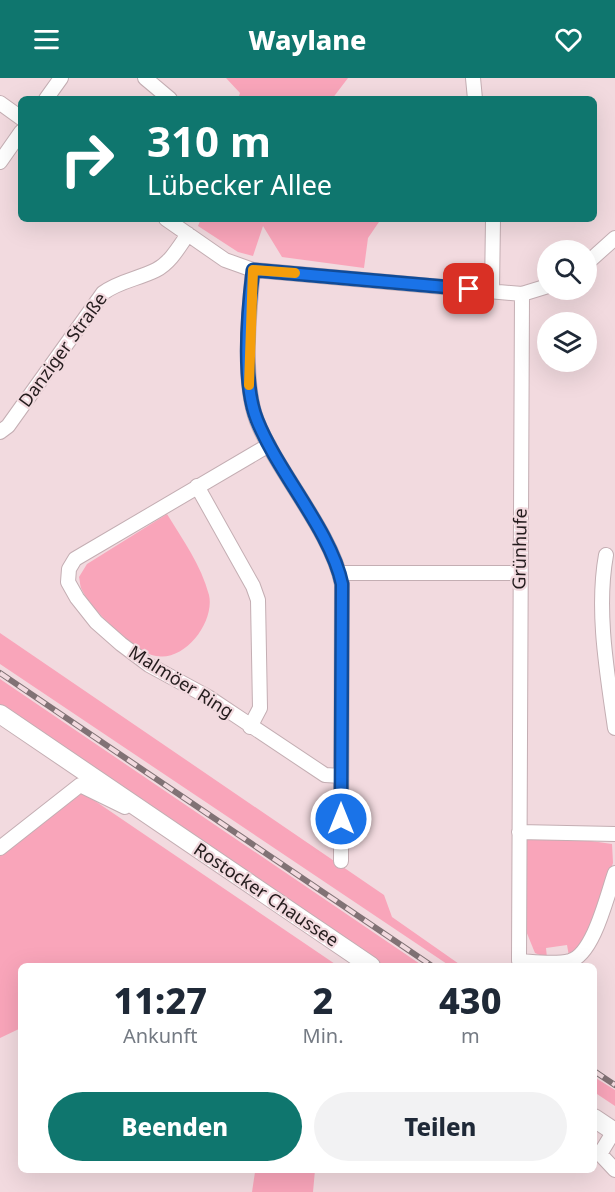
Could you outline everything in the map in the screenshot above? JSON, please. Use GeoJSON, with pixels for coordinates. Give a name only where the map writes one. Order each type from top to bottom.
{"type":"FeatureCollection","features":[{"type":"Feature","properties":{"kind":"main road","name":"Rostocker Chaussee"},"geometry":{"type":"LineString","coordinates":[[0,714],[367,963]]}},
{"type":"Feature","properties":{"kind":"main road"},"geometry":{"type":"LineString","coordinates":[[597,1120],[615,1132]]}},
{"type":"Feature","properties":{"kind":"street"},"geometry":{"type":"LineString","coordinates":[[48,96],[61,78]]}},
{"type":"Feature","properties":{"kind":"street"},"geometry":{"type":"LineString","coordinates":[[145,78],[166,96]]}},
{"type":"Feature","properties":{"kind":"street"},"geometry":{"type":"LineString","coordinates":[[473,78],[475,96]]}},
{"type":"Feature","properties":{"kind":"street"},"geometry":{"type":"LineString","coordinates":[[0,104],[18,116]]}},
{"type":"Feature","properties":{"kind":"street"},"geometry":{"type":"LineString","coordinates":[[0,162],[18,136]]}},
{"type":"Feature","properties":{"kind":"street"},"geometry":{"type":"LineString","coordinates":[[170,222],[230,263],[253,270],[522,294],[537,289]]}},
{"type":"Feature","properties":{"kind":"street"},"geometry":{"type":"LineString","coordinates":[[492,291],[493,222]]}},
{"type":"Feature","properties":{"kind":"street","name":"Danziger Straße"},"geometry":{"type":"LineString","coordinates":[[0,432],[8,426],[103,292],[112,286],[157,270],[169,261],[188,234]]}},
{"type":"Feature","properties":{"kind":"street"},"geometry":{"type":"LineString","coordinates":[[597,254],[615,238]]}},
{"type":"Feature","properties":{"kind":"street"},"geometry":{"type":"LineString","coordinates":[[253,270],[249,390],[257,420],[335,559],[339,573],[342,861]]}},
{"type":"Feature","properties":{"kind":"street","name":"Grünhufe"},"geometry":{"type":"LineString","coordinates":[[522,294],[519,962],[569,961],[581,956],[589,945],[615,873]]}},
{"type":"Feature","properties":{"kind":"street","name":"Malmöer Ring"},"geometry":{"type":"LineString","coordinates":[[269,445],[75,559],[69,569],[68,582],[77,598],[96,622],[150,665],[208,697],[325,775],[341,776]]}},
{"type":"Feature","properties":{"kind":"street"},"geometry":{"type":"LineString","coordinates":[[197,486],[253,586],[258,600],[260,708],[250,726]]}},
{"type":"Feature","properties":{"kind":"street"},"geometry":{"type":"LineString","coordinates":[[606,555],[602,573],[604,619],[615,728]]}},
{"type":"Feature","properties":{"kind":"street"},"geometry":{"type":"LineString","coordinates":[[339,573],[519,573]]}},
{"type":"Feature","properties":{"kind":"street","name":"Rostocker Chaussee"},"geometry":{"type":"LineString","coordinates":[[0,849],[80,785],[162,824]]}},
{"type":"Feature","properties":{"kind":"street"},"geometry":{"type":"LineString","coordinates":[[519,832],[615,834]]}},
{"type":"Feature","properties":{"kind":"street"},"geometry":{"type":"LineString","coordinates":[[615,1132],[600,1154],[615,1170]]}},
{"type":"Feature","properties":{"kind":"shaded area"},"geometry":{"type":"Polygon","coordinates":[[[226,78],[348,78],[334,96],[239,96],[240,93],[226,78]]]}},
{"type":"Feature","properties":{"kind":"shaded area"},"geometry":{"type":"Polygon","coordinates":[[[200,222],[379,222],[368,238],[364,268],[282,257],[263,226],[253,256],[238,252],[198,226],[200,222]]]}},
{"type":"Feature","properties":{"kind":"shaded area"},"geometry":{"type":"Polygon","coordinates":[[[167,514],[201,573],[209,595],[210,606],[203,628],[196,638],[177,653],[156,656],[126,639],[94,608],[81,589],[79,577],[87,564],[167,514]]]}},
{"type":"Feature","properties":{"kind":"shaded area"},"geometry":{"type":"Polygon","coordinates":[[[0,633],[384,895],[392,917],[458,963],[446,963],[0,664],[0,633]]]}},
{"type":"Feature","properties":{"kind":"shaded area"},"geometry":{"type":"Polygon","coordinates":[[[0,679],[419,963],[375,963],[0,706],[0,679]]]}},
{"type":"Feature","properties":{"kind":"shaded area"},"geometry":{"type":"Polygon","coordinates":[[[76,788],[334,963],[18,963],[18,1029],[0,1038],[0,848],[76,788]]]}},
{"type":"Feature","properties":{"kind":"shaded area"},"geometry":{"type":"Polygon","coordinates":[[[549,835],[612,844],[613,863],[585,941],[569,956],[567,945],[546,948],[547,958],[535,953],[524,926],[526,838],[549,835]]]}},
{"type":"Feature","properties":{"kind":"shaded area"},"geometry":{"type":"Polygon","coordinates":[[[597,1079],[615,1090],[615,1106],[597,1094],[597,1079]]]}},
{"type":"Feature","properties":{"kind":"shaded area"},"geometry":{"type":"Polygon","coordinates":[[[255,1173],[315,1173],[313,1192],[252,1192],[255,1173]]]}},
{"type":"Feature","properties":{"kind":"railway"},"geometry":{"type":"LineString","coordinates":[[0,673],[428,963]]}},
{"type":"Feature","properties":{"kind":"railway"},"geometry":{"type":"LineString","coordinates":[[597,1073],[615,1085]]}},
{"type":"Feature","properties":{"kind":"slow traffic"},"geometry":{"type":"LineString","coordinates":[[249,385],[253,270],[295,273]]}},
{"type":"Feature","properties":{"kind":"route"},"geometry":{"type":"LineString","coordinates":[[341,819],[342,584],[335,559],[269,445],[251,403],[249,365],[253,270],[469,289]]}}]}
